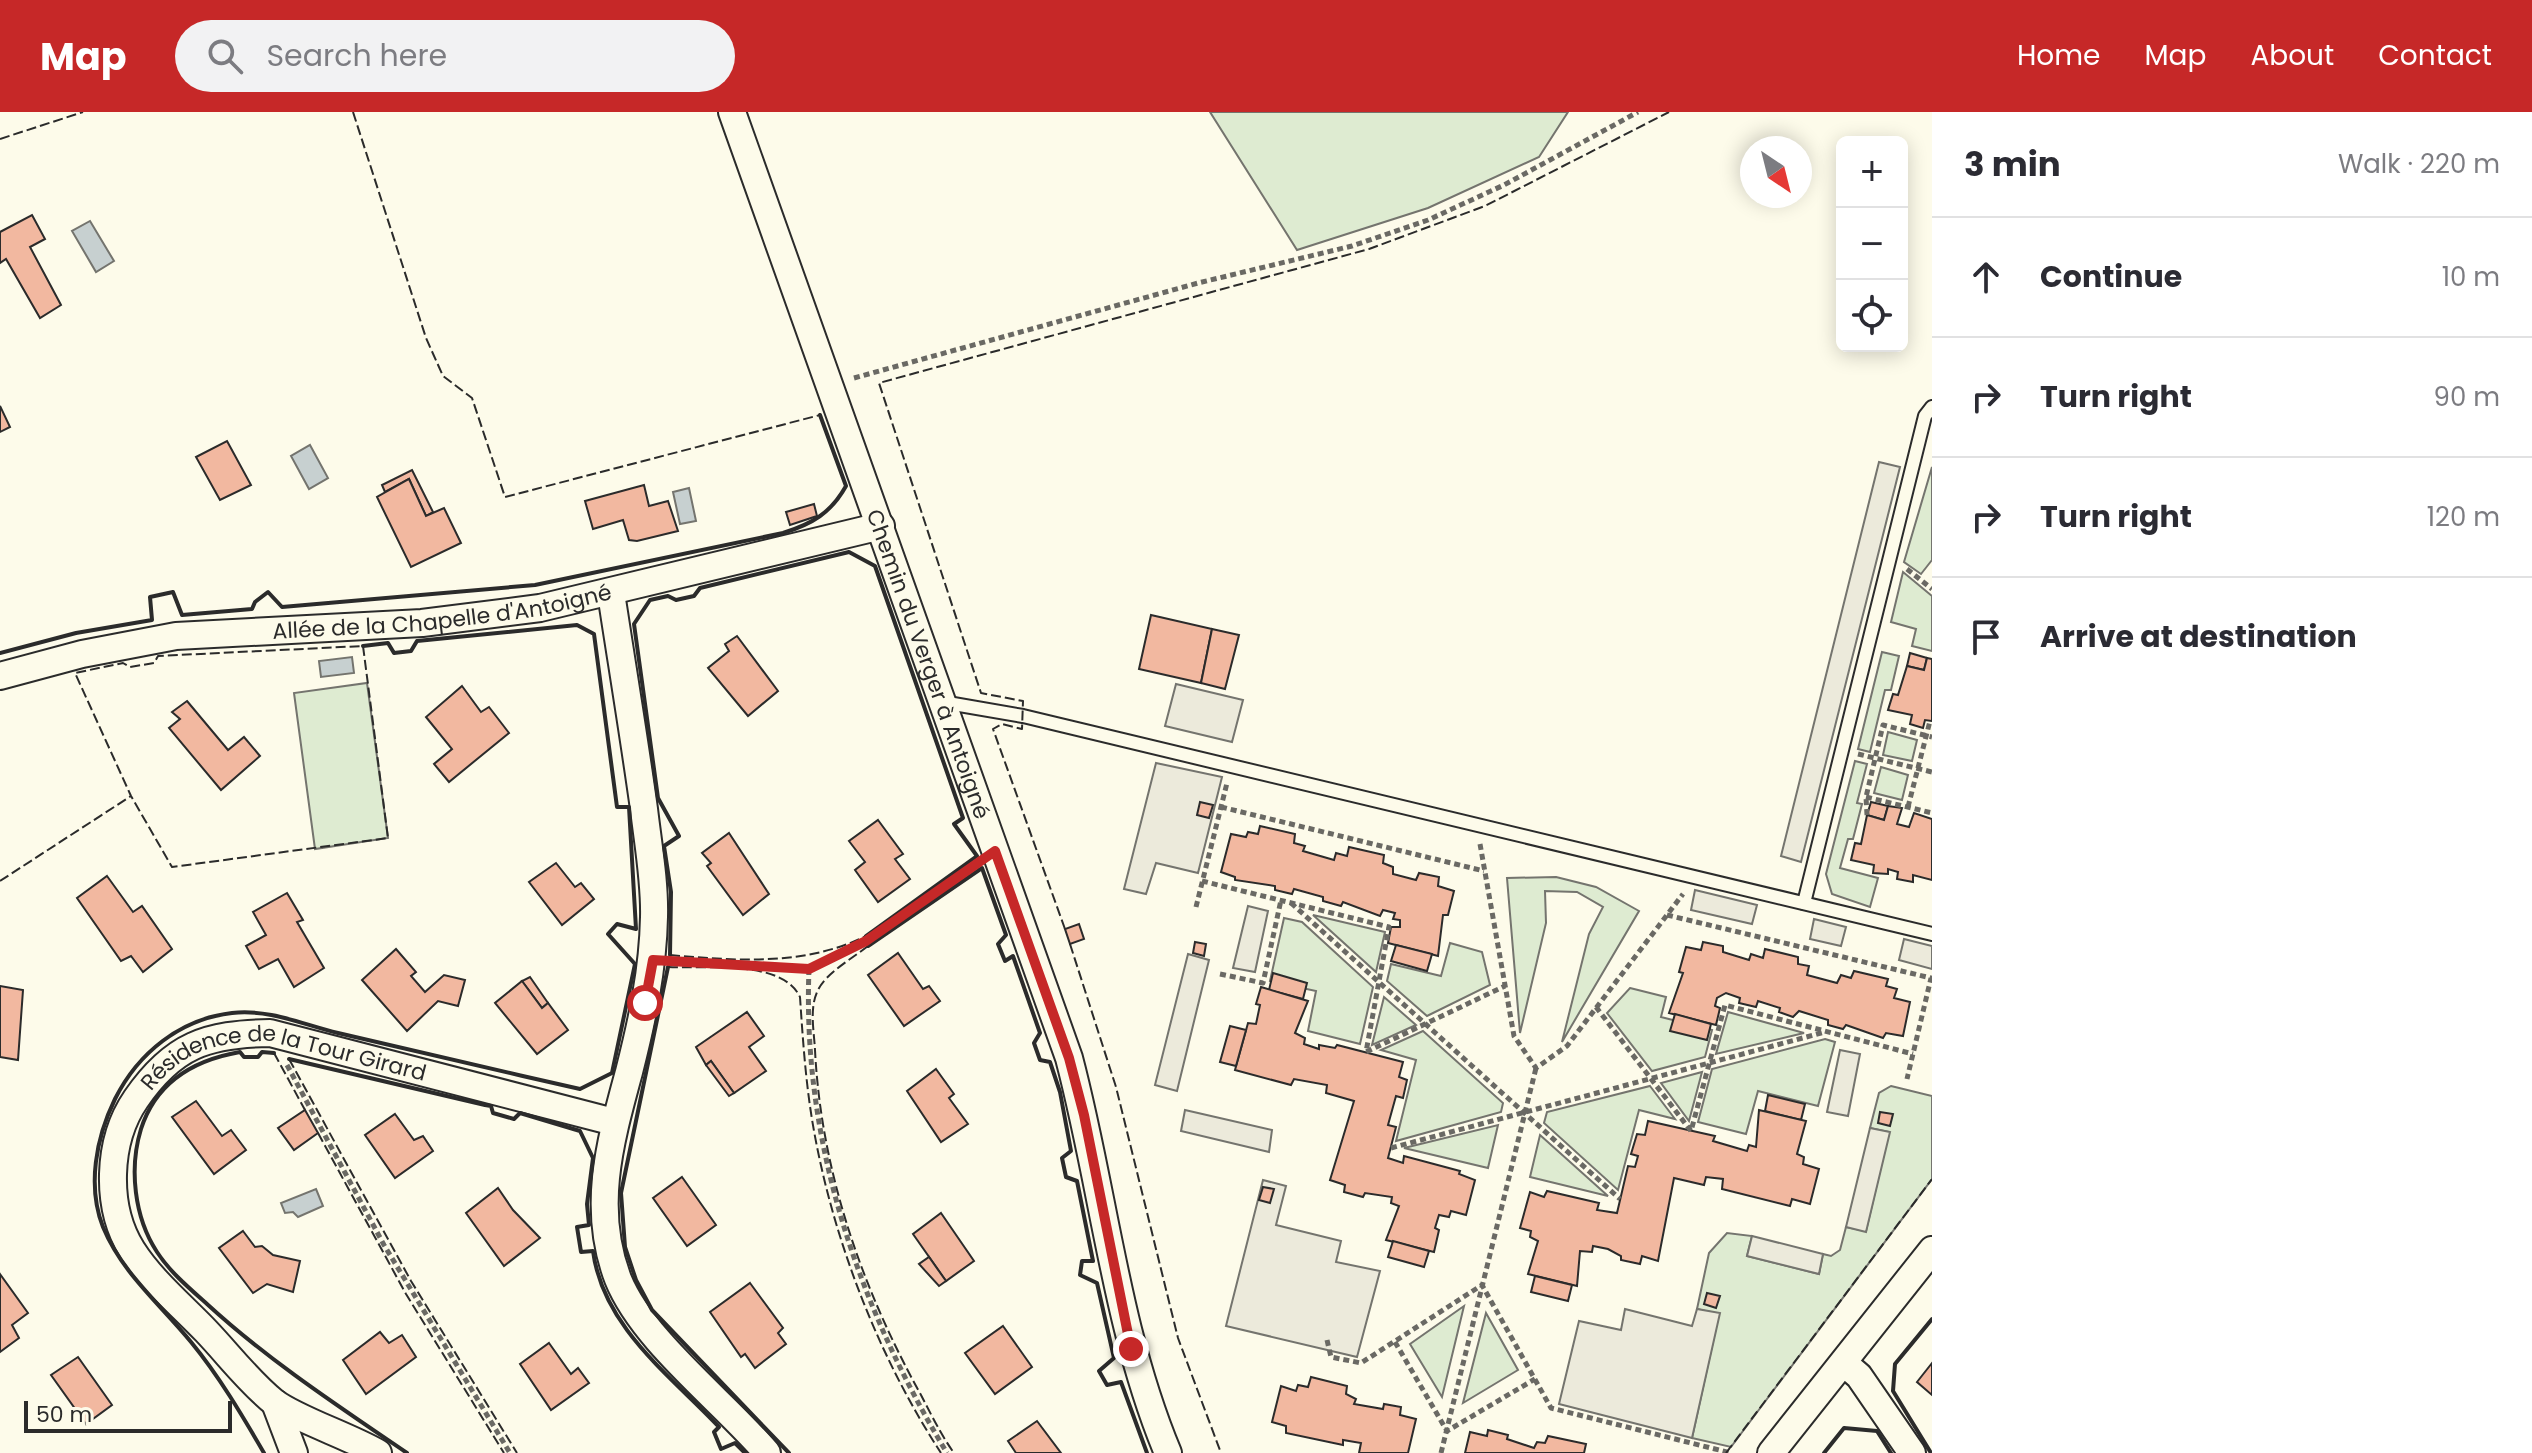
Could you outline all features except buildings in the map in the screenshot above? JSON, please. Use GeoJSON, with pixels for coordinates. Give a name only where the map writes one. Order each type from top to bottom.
{"type":"FeatureCollection","features":[{"type":"Feature","properties":{"kind":"street","name":"Chemin du Verger à Antoigné"},"geometry":{"type":"LineString","coordinates":[[732,112],[1069,1058],[1084,1115],[1131,1349],[1168,1453]]}},
{"type":"Feature","properties":{"kind":"street","name":"Allée de la Chapelle d'Antoigné"},"geometry":{"type":"LineString","coordinates":[[0,676],[82,654],[176,636],[422,623],[540,608],[881,526]]}},
{"type":"Feature","properties":{"kind":"street"},"geometry":{"type":"LineString","coordinates":[[611,593],[650,858],[654,912],[653,960],[614,1122],[603,1183],[603,1216],[619,1281],[634,1309],[654,1335],[767,1453]]}},
{"type":"Feature","properties":{"kind":"street","name":"Résidence de la Tour Girard"},"geometry":{"type":"LineString","coordinates":[[378,1453],[275,1403],[132,1250],[117,1216],[113,1175],[117,1139],[134,1102],[157,1071],[187,1048],[227,1034],[270,1033],[614,1122]]}},
{"type":"Feature","properties":{"kind":"street"},"geometry":{"type":"LineString","coordinates":[[1771,1453],[1845,1364],[1932,1250]]}},
{"type":"Feature","properties":{"kind":"street"},"geometry":{"type":"LineString","coordinates":[[1845,1364],[1859,1376],[1912,1453]]}},
{"type":"Feature","properties":{"kind":"street","name":"Résidence de la Tour Girard"},"geometry":{"type":"LineString","coordinates":[[275,1403],[294,1453]]}},
{"type":"Feature","properties":{"kind":"lane"},"geometry":{"type":"LineString","coordinates":[[1804,903],[1925,416],[1932,407]]}},
{"type":"Feature","properties":{"kind":"lane"},"geometry":{"type":"LineString","coordinates":[[941,702],[1023,716],[1932,934]]}},
{"type":"Feature","properties":{"kind":"path"},"geometry":{"type":"LineString","coordinates":[[830,385],[1198,283],[1352,246],[1428,220],[1504,185],[1638,112]]}},
{"type":"Feature","properties":{"kind":"path"},"geometry":{"type":"LineString","coordinates":[[1891,556],[1932,589]]}},
{"type":"Feature","properties":{"kind":"path"},"geometry":{"type":"LineString","coordinates":[[1908,807],[1929,736],[1930,721]]}},
{"type":"Feature","properties":{"kind":"path"},"geometry":{"type":"LineString","coordinates":[[1867,815],[1866,797],[1883,725],[1929,736]]}},
{"type":"Feature","properties":{"kind":"path"},"geometry":{"type":"LineString","coordinates":[[1842,750],[1932,772]]}},
{"type":"Feature","properties":{"kind":"path"},"geometry":{"type":"LineString","coordinates":[[1196,907],[1231,766]]}},
{"type":"Feature","properties":{"kind":"path"},"geometry":{"type":"LineString","coordinates":[[1866,797],[1932,813]]}},
{"type":"Feature","properties":{"kind":"path"},"geometry":{"type":"LineString","coordinates":[[1221,807],[1484,871]]}},
{"type":"Feature","properties":{"kind":"path"},"geometry":{"type":"LineString","coordinates":[[1476,825],[1514,1036],[1536,1068]]}},
{"type":"Feature","properties":{"kind":"path"},"geometry":{"type":"LineString","coordinates":[[653,960],[809,969],[866,941],[995,851]]}},
{"type":"Feature","properties":{"kind":"path"},"geometry":{"type":"LineString","coordinates":[[1441,1453],[1536,1068],[1567,1046],[1695,877]]}},
{"type":"Feature","properties":{"kind":"path"},"geometry":{"type":"LineString","coordinates":[[1202,881],[1389,927],[1381,984],[1366,1052],[1505,986]]}},
{"type":"Feature","properties":{"kind":"path"},"geometry":{"type":"LineString","coordinates":[[1220,974],[1263,983],[1285,900]]}},
{"type":"Feature","properties":{"kind":"path"},"geometry":{"type":"LineString","coordinates":[[1285,900],[1620,1199]]}},
{"type":"Feature","properties":{"kind":"path"},"geometry":{"type":"LineString","coordinates":[[1667,915],[1931,978],[1907,1079]]}},
{"type":"Feature","properties":{"kind":"path"},"geometry":{"type":"LineString","coordinates":[[809,969],[810,1064],[831,1185],[862,1281],[886,1339],[947,1453]]}},
{"type":"Feature","properties":{"kind":"path"},"geometry":{"type":"LineString","coordinates":[[1596,1007],[1691,1131],[1725,1005],[1913,1054]]}},
{"type":"Feature","properties":{"kind":"path"},"geometry":{"type":"LineString","coordinates":[[1391,1148],[1826,1032]]}},
{"type":"Feature","properties":{"kind":"path"},"geometry":{"type":"LineString","coordinates":[[270,1033],[390,1256],[510,1453]]}},
{"type":"Feature","properties":{"kind":"path"},"geometry":{"type":"LineString","coordinates":[[1327,1340],[1331,1357],[1361,1363],[1482,1285]]}},
{"type":"Feature","properties":{"kind":"path"},"geometry":{"type":"LineString","coordinates":[[1482,1285],[1551,1408],[1731,1453]]}},
{"type":"Feature","properties":{"kind":"path"},"geometry":{"type":"LineString","coordinates":[[1395,1342],[1447,1431]]}},
{"type":"Feature","properties":{"kind":"path"},"geometry":{"type":"LineString","coordinates":[[1447,1431],[1535,1379]]}},
{"type":"Feature","properties":{"kind":"green space"},"geometry":{"type":"Polygon","coordinates":[[[1210,112],[1568,112],[1539,157],[1428,208],[1297,250],[1210,112]]]}},
{"type":"Feature","properties":{"kind":"green space"},"geometry":{"type":"Polygon","coordinates":[[[1932,467],[1932,560],[1921,574],[1904,562],[1932,467]]]}},
{"type":"Feature","properties":{"kind":"green space"},"geometry":{"type":"Polygon","coordinates":[[[1903,572],[1932,596],[1932,651],[1912,646],[1916,629],[1891,622],[1903,572]]]}},
{"type":"Feature","properties":{"kind":"green space"},"geometry":{"type":"Polygon","coordinates":[[[1882,652],[1899,656],[1891,690],[1885,690],[1870,752],[1858,749],[1882,652]]]}},
{"type":"Feature","properties":{"kind":"green space"},"geometry":{"type":"Polygon","coordinates":[[[367,683],[388,838],[315,849],[294,693],[367,683]]]}},
{"type":"Feature","properties":{"kind":"green space"},"geometry":{"type":"Polygon","coordinates":[[[1888,732],[1917,740],[1912,761],[1883,755],[1888,732]]]}},
{"type":"Feature","properties":{"kind":"green space"},"geometry":{"type":"Polygon","coordinates":[[[1855,761],[1867,764],[1857,803],[1862,804],[1853,839],[1848,839],[1840,868],[1878,878],[1870,907],[1832,894],[1826,874],[1855,761]]]}},
{"type":"Feature","properties":{"kind":"green space"},"geometry":{"type":"Polygon","coordinates":[[[1881,767],[1908,775],[1902,800],[1874,793],[1881,767]]]}},
{"type":"Feature","properties":{"kind":"green space"},"geometry":{"type":"Polygon","coordinates":[[[1556,877],[1596,887],[1639,911],[1562,1042],[1589,934],[1603,907],[1577,892],[1545,891],[1546,923],[1520,1033],[1507,878],[1556,877]]]}},
{"type":"Feature","properties":{"kind":"green space"},"geometry":{"type":"Polygon","coordinates":[[[1313,915],[1385,932],[1376,972],[1313,915]]]}},
{"type":"Feature","properties":{"kind":"green space"},"geometry":{"type":"Polygon","coordinates":[[[1284,918],[1302,922],[1373,987],[1360,1044],[1308,1031],[1316,991],[1270,981],[1284,918]]]}},
{"type":"Feature","properties":{"kind":"green space"},"geometry":{"type":"Polygon","coordinates":[[[1450,943],[1482,952],[1490,985],[1427,1016],[1387,981],[1391,964],[1441,976],[1450,943]]]}},
{"type":"Feature","properties":{"kind":"green space"},"geometry":{"type":"Polygon","coordinates":[[[1630,988],[1666,997],[1661,1017],[1712,1030],[1705,1057],[1652,1071],[1607,1013],[1630,988]]]}},
{"type":"Feature","properties":{"kind":"green space"},"geometry":{"type":"Polygon","coordinates":[[[1384,997],[1416,1025],[1372,1045],[1384,997]]]}},
{"type":"Feature","properties":{"kind":"green space"},"geometry":{"type":"Polygon","coordinates":[[[1728,1012],[1804,1033],[1716,1054],[1728,1012]]]}},
{"type":"Feature","properties":{"kind":"green space"},"geometry":{"type":"Polygon","coordinates":[[[1423,1031],[1503,1103],[1501,1112],[1396,1141],[1416,1060],[1381,1050],[1423,1031]]]}},
{"type":"Feature","properties":{"kind":"green space"},"geometry":{"type":"Polygon","coordinates":[[[1825,1039],[1835,1042],[1818,1106],[1758,1091],[1746,1134],[1698,1122],[1712,1069],[1825,1039]]]}},
{"type":"Feature","properties":{"kind":"green space"},"geometry":{"type":"Polygon","coordinates":[[[1702,1072],[1689,1121],[1661,1083],[1702,1072]]]}},
{"type":"Feature","properties":{"kind":"green space"},"geometry":{"type":"Polygon","coordinates":[[[1650,1086],[1675,1119],[1639,1110],[1618,1190],[1544,1123],[1547,1112],[1650,1086]]]}},
{"type":"Feature","properties":{"kind":"green space"},"geometry":{"type":"Polygon","coordinates":[[[1891,1086],[1932,1096],[1932,1179],[1731,1447],[1692,1438],[1719,1314],[1697,1309],[1709,1253],[1727,1233],[1752,1236],[1747,1256],[1819,1274],[1823,1254],[1831,1256],[1840,1250],[1846,1227],[1866,1231],[1889,1132],[1870,1128],[1879,1093],[1891,1086]]]}},
{"type":"Feature","properties":{"kind":"green space"},"geometry":{"type":"Polygon","coordinates":[[[1498,1125],[1488,1168],[1404,1148],[1498,1125]]]}},
{"type":"Feature","properties":{"kind":"green space"},"geometry":{"type":"Polygon","coordinates":[[[1540,1135],[1608,1196],[1530,1177],[1540,1135]]]}},
{"type":"Feature","properties":{"kind":"green space"},"geometry":{"type":"Polygon","coordinates":[[[1464,1306],[1442,1397],[1410,1344],[1464,1306]]]}},
{"type":"Feature","properties":{"kind":"green space"},"geometry":{"type":"Polygon","coordinates":[[[1486,1313],[1518,1370],[1463,1403],[1486,1313]]]}},
{"type":"Feature","properties":{"kind":"shaded area"},"geometry":{"type":"Polygon","coordinates":[[[90,221],[114,261],[96,272],[72,231],[90,221]]]}},
{"type":"Feature","properties":{"kind":"shaded area"},"geometry":{"type":"Polygon","coordinates":[[[310,445],[328,478],[309,489],[291,456],[310,445]]]}},
{"type":"Feature","properties":{"kind":"shaded area"},"geometry":{"type":"Polygon","coordinates":[[[1879,462],[1900,467],[1801,862],[1781,856],[1879,462]]]}},
{"type":"Feature","properties":{"kind":"shaded area"},"geometry":{"type":"Polygon","coordinates":[[[689,488],[696,521],[680,524],[673,492],[689,488]]]}},
{"type":"Feature","properties":{"kind":"shaded area"},"geometry":{"type":"Polygon","coordinates":[[[352,657],[354,673],[321,677],[319,661],[352,657]]]}},
{"type":"Feature","properties":{"kind":"shaded area"},"geometry":{"type":"Polygon","coordinates":[[[1176,684],[1243,700],[1232,742],[1165,726],[1176,684]]]}},
{"type":"Feature","properties":{"kind":"shaded area"},"geometry":{"type":"Polygon","coordinates":[[[1156,763],[1222,777],[1198,873],[1156,863],[1146,894],[1124,889],[1156,763]]]}},
{"type":"Feature","properties":{"kind":"shaded area"},"geometry":{"type":"Polygon","coordinates":[[[1695,890],[1757,905],[1752,924],[1691,910],[1695,890]]]}},
{"type":"Feature","properties":{"kind":"shaded area"},"geometry":{"type":"Polygon","coordinates":[[[1248,906],[1268,911],[1255,972],[1233,968],[1248,906]]]}},
{"type":"Feature","properties":{"kind":"shaded area"},"geometry":{"type":"Polygon","coordinates":[[[1814,919],[1846,927],[1841,946],[1810,939],[1814,919]]]}},
{"type":"Feature","properties":{"kind":"shaded area"},"geometry":{"type":"Polygon","coordinates":[[[1904,939],[1932,946],[1932,969],[1899,960],[1904,939]]]}},
{"type":"Feature","properties":{"kind":"shaded area"},"geometry":{"type":"Polygon","coordinates":[[[1188,954],[1209,960],[1177,1091],[1155,1085],[1188,954]]]}},
{"type":"Feature","properties":{"kind":"shaded area"},"geometry":{"type":"Polygon","coordinates":[[[1840,1050],[1860,1054],[1848,1116],[1827,1112],[1840,1050]]]}},
{"type":"Feature","properties":{"kind":"shaded area"},"geometry":{"type":"Polygon","coordinates":[[[1185,1110],[1272,1130],[1269,1152],[1181,1131],[1185,1110]]]}},
{"type":"Feature","properties":{"kind":"shaded area"},"geometry":{"type":"Polygon","coordinates":[[[1870,1128],[1890,1132],[1866,1232],[1846,1227],[1870,1128]]]}},
{"type":"Feature","properties":{"kind":"shaded area"},"geometry":{"type":"Polygon","coordinates":[[[1263,1180],[1286,1186],[1276,1225],[1341,1241],[1336,1262],[1380,1271],[1357,1357],[1226,1326],[1263,1180]]]}},
{"type":"Feature","properties":{"kind":"shaded area"},"geometry":{"type":"Polygon","coordinates":[[[316,1189],[323,1206],[298,1217],[293,1212],[285,1213],[281,1203],[316,1189]]]}},
{"type":"Feature","properties":{"kind":"shaded area"},"geometry":{"type":"Polygon","coordinates":[[[1752,1236],[1823,1254],[1819,1274],[1747,1256],[1752,1236]]]}},
{"type":"Feature","properties":{"kind":"shaded area"},"geometry":{"type":"Polygon","coordinates":[[[1625,1309],[1692,1326],[1697,1309],[1720,1313],[1692,1438],[1559,1404],[1579,1321],[1621,1330],[1625,1309]]]}},
{"type":"Feature","properties":{"kind":"fence"},"geometry":{"type":"LineString","coordinates":[[0,139],[83,112]]}},
{"type":"Feature","properties":{"kind":"fence"},"geometry":{"type":"LineString","coordinates":[[353,112],[426,338],[443,376],[472,398],[505,497],[820,415]]}},
{"type":"Feature","properties":{"kind":"fence"},"geometry":{"type":"LineString","coordinates":[[1065,929],[993,729],[1002,724],[1022,729],[1023,701],[981,693],[879,383],[1369,249],[1485,206],[1669,112]]}},
{"type":"Feature","properties":{"kind":"fence"},"geometry":{"type":"LineString","coordinates":[[363,646],[388,838],[172,867],[131,796],[75,673],[123,663],[130,667],[154,663],[158,656],[363,646]]}},
{"type":"Feature","properties":{"kind":"fence"},"geometry":{"type":"LineString","coordinates":[[0,881],[131,796]]}},
{"type":"Feature","properties":{"kind":"fence"},"geometry":{"type":"LineString","coordinates":[[670,955],[745,960],[795,957],[843,946],[866,936]]}},
{"type":"Feature","properties":{"kind":"fence"},"geometry":{"type":"LineString","coordinates":[[1070,944],[1116,1087],[1178,1338],[1221,1453]]}},
{"type":"Feature","properties":{"kind":"fence"},"geometry":{"type":"LineString","coordinates":[[868,946],[827,978],[818,990],[814,1004],[813,1027],[826,1140],[848,1228],[880,1313],[932,1417],[954,1453]]}},
{"type":"Feature","properties":{"kind":"fence"},"geometry":{"type":"LineString","coordinates":[[668,967],[760,971],[791,985],[800,997],[811,1114],[834,1215],[879,1339],[941,1453]]}},
{"type":"Feature","properties":{"kind":"fence"},"geometry":{"type":"LineString","coordinates":[[274,1053],[305,1110]]}},
{"type":"Feature","properties":{"kind":"fence"},"geometry":{"type":"LineString","coordinates":[[289,1059],[411,1281],[517,1453]]}},
{"type":"Feature","properties":{"kind":"fence"},"geometry":{"type":"LineString","coordinates":[[318,1133],[406,1294],[504,1453]]}},
{"type":"Feature","properties":{"kind":"fence"},"geometry":{"type":"LineString","coordinates":[[1726,1453],[1932,1179]]}},
{"type":"Feature","properties":{"kind":"wall"},"geometry":{"type":"LineString","coordinates":[[0,653],[76,633],[152,620],[150,597],[173,592],[182,615],[252,609],[255,602],[268,592],[282,607],[535,585],[783,533],[820,516],[846,486],[820,415]]}},
{"type":"Feature","properties":{"kind":"wall"},"geometry":{"type":"LineString","coordinates":[[670,955],[671,892],[664,846],[679,836],[658,798],[634,624],[650,600],[694,596],[700,588],[849,552],[875,566],[963,818],[954,824],[977,856],[866,936]]}},
{"type":"Feature","properties":{"kind":"wall"},"geometry":{"type":"LineString","coordinates":[[264,1453],[211,1368],[131,1274],[103,1227],[95,1195],[96,1162],[108,1114],[124,1082],[148,1053],[178,1031],[195,1022],[246,1012],[285,1018],[580,1089],[612,1073],[635,964],[608,934],[617,924],[636,929],[629,807],[617,807],[594,634],[577,625],[417,641],[411,651],[394,653],[388,643],[363,646]]}},
{"type":"Feature","properties":{"kind":"wall"},"geometry":{"type":"LineString","coordinates":[[868,946],[982,868],[1006,935],[998,944],[1005,961],[1013,956],[1040,1033],[1034,1043],[1040,1060],[1050,1062],[1060,1092],[1071,1151],[1062,1158],[1066,1177],[1077,1181],[1093,1261],[1082,1261],[1080,1275],[1097,1283],[1114,1358],[1099,1371],[1107,1385],[1121,1382],[1147,1453]]}},
{"type":"Feature","properties":{"kind":"wall"},"geometry":{"type":"LineString","coordinates":[[668,967],[621,1193],[625,1247],[636,1280],[652,1310],[789,1453]]}},
{"type":"Feature","properties":{"kind":"wall"},"geometry":{"type":"LineString","coordinates":[[274,1053],[262,1052],[258,1057],[244,1057],[240,1052],[207,1061],[179,1076],[156,1098],[141,1129],[135,1160],[136,1192],[143,1224],[168,1266],[230,1325],[304,1382],[407,1453]]}},
{"type":"Feature","properties":{"kind":"wall"},"geometry":{"type":"LineString","coordinates":[[289,1059],[491,1106],[493,1113],[514,1119],[520,1113],[580,1131],[593,1158],[587,1204],[589,1225],[577,1227],[581,1252],[593,1251],[599,1278],[610,1303],[641,1348],[719,1427],[714,1432],[721,1449],[735,1443],[745,1453]]}},
{"type":"Feature","properties":{"kind":"wall"},"geometry":{"type":"LineString","coordinates":[[1931,1453],[1893,1391],[1895,1364],[1932,1319]]}},
{"type":"Feature","properties":{"kind":"wall"},"geometry":{"type":"LineString","coordinates":[[1824,1453],[1844,1428],[1877,1431],[1891,1453]]}},
{"type":"Feature","properties":{"kind":"route"},"geometry":{"type":"LineString","coordinates":[[645,1003],[653,960],[809,969],[837,958],[866,941],[995,851],[1069,1058],[1084,1115],[1107,1244],[1131,1349]]}}]}
